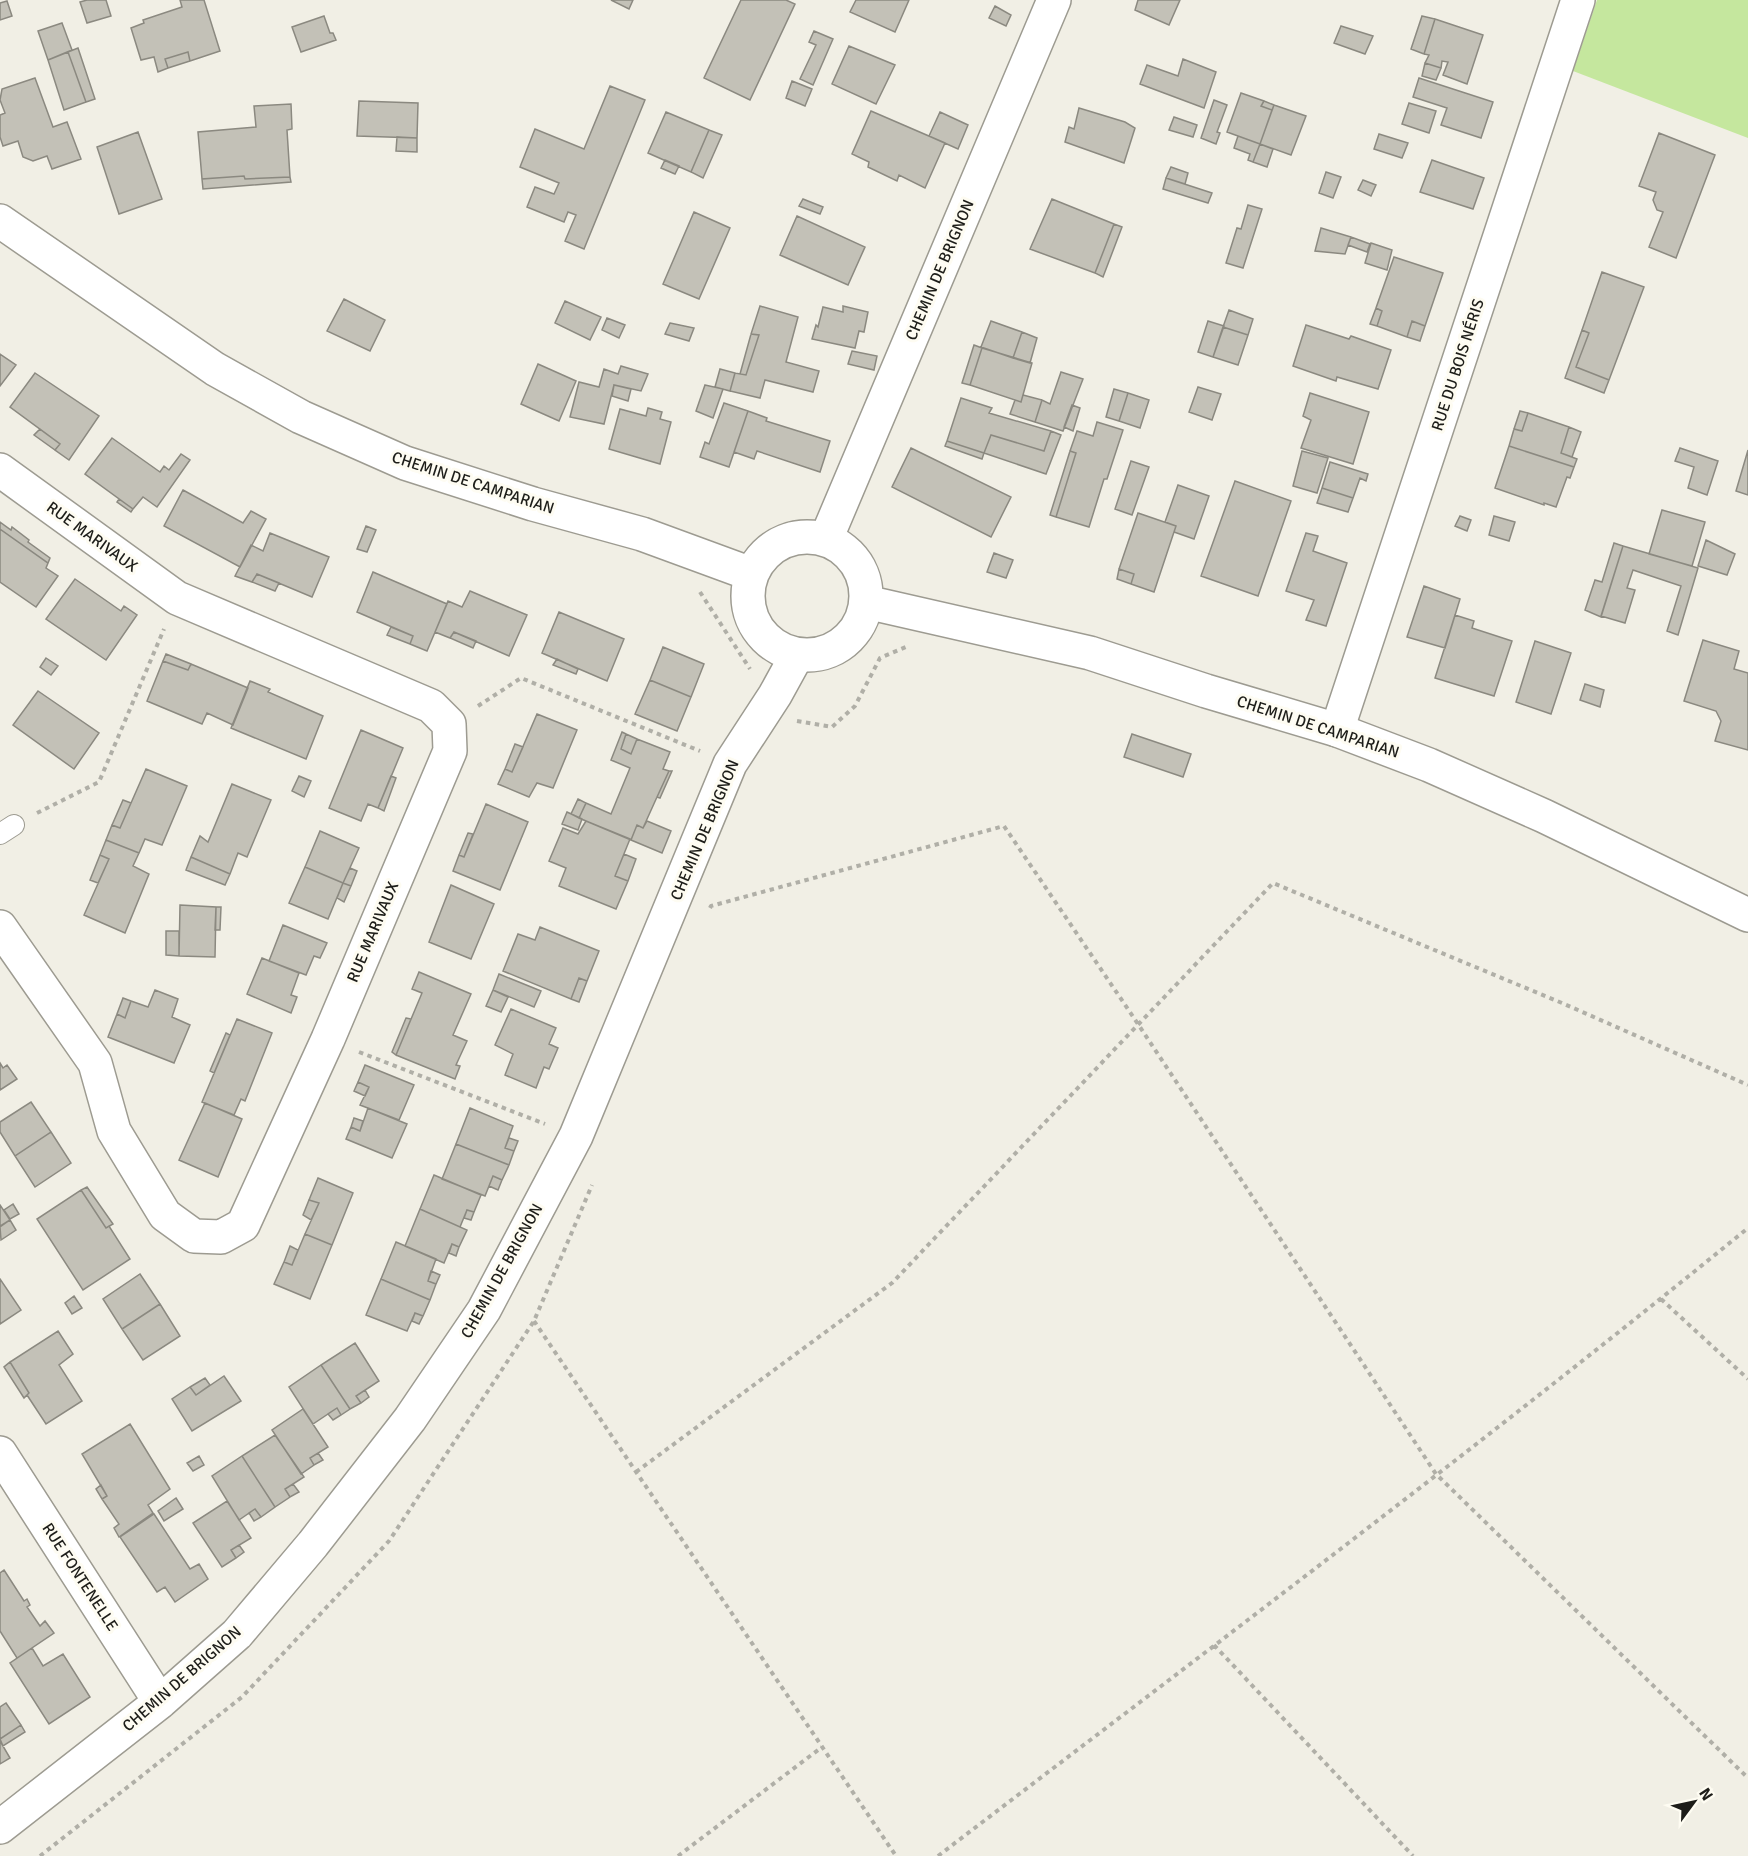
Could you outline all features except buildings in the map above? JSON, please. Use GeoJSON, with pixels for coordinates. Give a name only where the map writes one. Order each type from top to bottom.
{"type":"FeatureCollection","features":[{"type":"Feature","properties":{"kind":"street","name":"CHEMIN DE BRIGNON"},"geometry":{"type":"LineString","coordinates":[[826,539],[1054,0]]}},
{"type":"Feature","properties":{"kind":"street","name":"RUE DU BOIS NÉRIS"},"geometry":{"type":"LineString","coordinates":[[1337,730],[1578,0]]}},
{"type":"Feature","properties":{"kind":"street","name":"CHEMIN DE CAMPARIAN"},"geometry":{"type":"LineString","coordinates":[[0,221],[215,369],[302,417],[405,463],[533,504],[642,534],[751,574]]}},
{"type":"Feature","properties":{"kind":"street","name":"RUE MARIVAUX"},"geometry":{"type":"LineString","coordinates":[[0,470],[177,598],[431,706],[449,724],[450,751],[328,1039],[243,1225],[221,1237],[195,1236],[165,1215],[114,1131],[95,1063],[0,927]]}},
{"type":"Feature","properties":{"kind":"street"},"geometry":{"type":"LineString","coordinates":[[808,536],[826,539],[844,549],[857,563],[865,582],[866,602],[861,621],[850,637],[835,649],[816,655],[796,654],[780,649],[765,639],[754,625],[748,608],[747,591],[751,574],[760,558],[774,545],[790,538],[808,536]]}},
{"type":"Feature","properties":{"kind":"street","name":"CHEMIN DE CAMPARIAN"},"geometry":{"type":"LineString","coordinates":[[866,602],[1090,653],[1337,730],[1429,765],[1544,816],[1748,915]]}},
{"type":"Feature","properties":{"kind":"street","name":"CHEMIN DE BRIGNON"},"geometry":{"type":"LineString","coordinates":[[0,1827],[160,1702],[237,1634],[313,1544],[410,1419],[484,1310],[576,1136],[730,764],[775,695],[796,654]]}},
{"type":"Feature","properties":{"kind":"street","name":"RUE FONTENELLE"},"geometry":{"type":"LineString","coordinates":[[0,1453],[160,1702]]}},
{"type":"Feature","properties":{"kind":"path"},"geometry":{"type":"LineString","coordinates":[[7,829],[99,782],[177,598]]}},
{"type":"Feature","properties":{"kind":"path"},"geometry":{"type":"LineString","coordinates":[[449,724],[522,678],[730,764]]}},
{"type":"Feature","properties":{"kind":"path"},"geometry":{"type":"LineString","coordinates":[[707,917],[711,906],[1004,826],[1436,1474],[1748,1779]]}},
{"type":"Feature","properties":{"kind":"path"},"geometry":{"type":"LineString","coordinates":[[636,1472],[892,1283],[1273,883],[1562,1003],[1748,1084]]}},
{"type":"Feature","properties":{"kind":"path"},"geometry":{"type":"LineString","coordinates":[[328,1039],[576,1136]]}},
{"type":"Feature","properties":{"kind":"path"},"geometry":{"type":"LineString","coordinates":[[40,1856],[242,1697],[389,1540],[534,1321],[595,1179]]}},
{"type":"Feature","properties":{"kind":"path"},"geometry":{"type":"LineString","coordinates":[[938,1856],[1436,1474],[1661,1299],[1748,1228]]}},
{"type":"Feature","properties":{"kind":"path"},"geometry":{"type":"LineString","coordinates":[[1661,1299],[1748,1379]]}},
{"type":"Feature","properties":{"kind":"path"},"geometry":{"type":"LineString","coordinates":[[534,1321],[896,1856]]}},
{"type":"Feature","properties":{"kind":"path"},"geometry":{"type":"LineString","coordinates":[[1214,1645],[1413,1856]]}},
{"type":"Feature","properties":{"kind":"path"},"geometry":{"type":"LineString","coordinates":[[678,1856],[822,1746]]}},
{"type":"Feature","properties":{"kind":"green space"},"geometry":{"type":"Polygon","coordinates":[[[1597,0],[1748,0],[1748,138],[1573,71],[1597,0]]]}}]}
